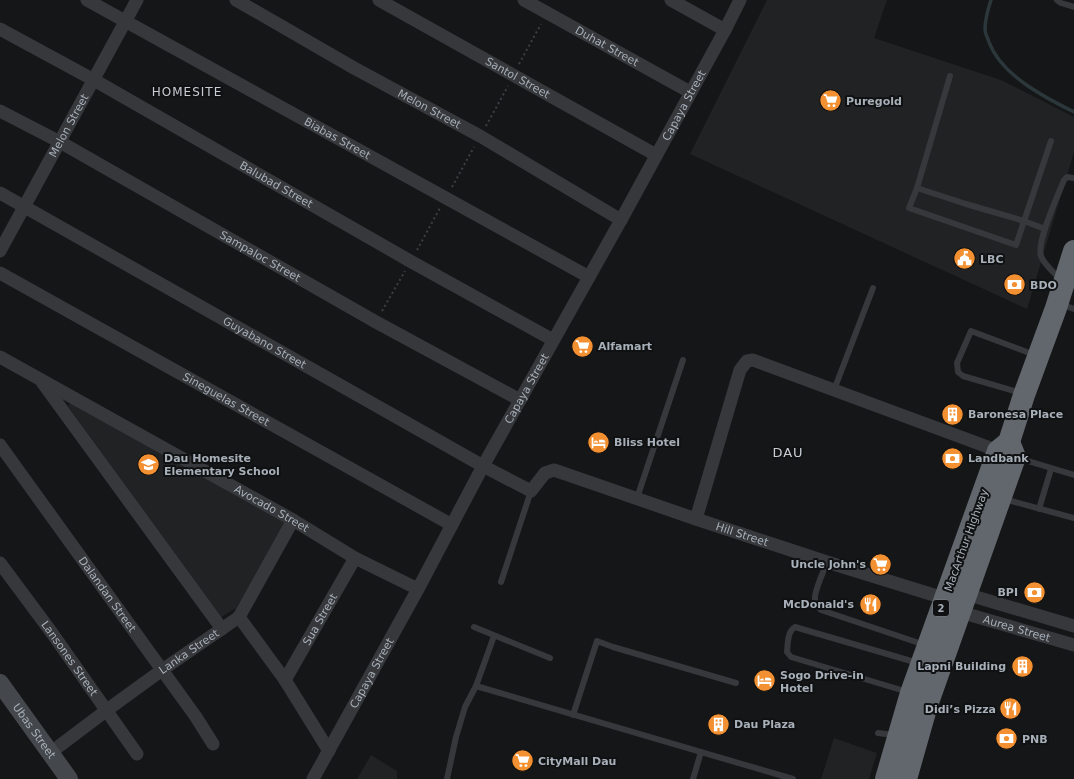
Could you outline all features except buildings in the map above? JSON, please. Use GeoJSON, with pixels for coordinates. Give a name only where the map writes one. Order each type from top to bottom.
{"type":"FeatureCollection","features":[{"type":"Feature","properties":{"kind":"highway","name":"MacArthur Highway"},"geometry":{"type":"LineString","coordinates":[[906,779],[926,705],[1024,394],[1038,357],[1065,298],[1074,253]]}},
{"type":"Feature","properties":{"kind":"highway","name":"MacArthur Highway"},"geometry":{"type":"LineString","coordinates":[[886,779],[888,734],[911,693],[924,655],[959,602],[1000,498],[1007,450]]}},
{"type":"Feature","properties":{"kind":"street","name":"Biabas Street"},"geometry":{"type":"LineString","coordinates":[[86,0],[589,277]]}},
{"type":"Feature","properties":{"kind":"street","name":"Melon Street"},"geometry":{"type":"LineString","coordinates":[[0,252],[137,0]]}},
{"type":"Feature","properties":{"kind":"street","name":"Melon Street"},"geometry":{"type":"LineString","coordinates":[[236,0],[354,68],[480,136],[621,220]]}},
{"type":"Feature","properties":{"kind":"street","name":"Santol Street"},"geometry":{"type":"LineString","coordinates":[[379,0],[656,155]]}},
{"type":"Feature","properties":{"kind":"street","name":"Duhat Street"},"geometry":{"type":"LineString","coordinates":[[524,0],[690,92]]}},
{"type":"Feature","properties":{"kind":"street"},"geometry":{"type":"LineString","coordinates":[[671,0],[725,30]]}},
{"type":"Feature","properties":{"kind":"street","name":"Capaya Street"},"geometry":{"type":"LineString","coordinates":[[314,778],[418,589],[483,466],[621,220],[740,0]]}},
{"type":"Feature","properties":{"kind":"street","name":"Balubad Street"},"geometry":{"type":"LineString","coordinates":[[0,28],[94,80],[410,261],[553,340]]}},
{"type":"Feature","properties":{"kind":"street","name":"Sampaloc Street"},"geometry":{"type":"LineString","coordinates":[[0,111],[60,142],[376,322],[520,400]]}},
{"type":"Feature","properties":{"kind":"street","name":"Guyabano Street"},"geometry":{"type":"LineString","coordinates":[[0,193],[483,466],[531,491]]}},
{"type":"Feature","properties":{"kind":"street","name":"Sineguelas Street"},"geometry":{"type":"LineString","coordinates":[[0,273],[452,525]]}},
{"type":"Feature","properties":{"kind":"street","name":"Avocado Street"},"geometry":{"type":"LineString","coordinates":[[0,357],[293,520],[355,558],[418,589]]}},
{"type":"Feature","properties":{"kind":"street"},"geometry":{"type":"LineString","coordinates":[[696,519],[740,370],[747,361],[753,360],[834,390],[1007,450]]}},
{"type":"Feature","properties":{"kind":"street"},"geometry":{"type":"LineString","coordinates":[[40,379],[222,629]]}},
{"type":"Feature","properties":{"kind":"street","name":"Dalandan Street"},"geometry":{"type":"LineString","coordinates":[[0,445],[196,717],[213,744]]}},
{"type":"Feature","properties":{"kind":"street","name":"Hill Street"},"geometry":{"type":"LineString","coordinates":[[531,491],[544,473],[554,470],[827,562],[959,602]]}},
{"type":"Feature","properties":{"kind":"street","name":"Lanka Street"},"geometry":{"type":"LineString","coordinates":[[50,753],[106,710],[162,670],[239,618],[293,520]]}},
{"type":"Feature","properties":{"kind":"street","name":"Sua Street"},"geometry":{"type":"LineString","coordinates":[[284,680],[355,558]]}},
{"type":"Feature","properties":{"kind":"street","name":"Lansones Street"},"geometry":{"type":"LineString","coordinates":[[0,563],[52,633],[137,754]]}},
{"type":"Feature","properties":{"kind":"street","name":"Aurea Street"},"geometry":{"type":"LineString","coordinates":[[959,602],[1074,626]]}},
{"type":"Feature","properties":{"kind":"street","name":"Aurea Street"},"geometry":{"type":"LineString","coordinates":[[959,602],[1074,645]]}},
{"type":"Feature","properties":{"kind":"street"},"geometry":{"type":"LineString","coordinates":[[239,618],[284,680],[329,751]]}},
{"type":"Feature","properties":{"kind":"street","name":"Ubas Street"},"geometry":{"type":"LineString","coordinates":[[0,683],[69,779]]}},
{"type":"Feature","properties":{"kind":"lane"},"geometry":{"type":"LineString","coordinates":[[1057,0],[1061,3],[1074,7]]}},
{"type":"Feature","properties":{"kind":"lane"},"geometry":{"type":"LineString","coordinates":[[950,76],[917,188],[909,208],[1016,245],[1051,141]]}},
{"type":"Feature","properties":{"kind":"lane"},"geometry":{"type":"LineString","coordinates":[[1065,298],[1040,254],[1045,229],[1064,180],[1067,177],[1074,178]]}},
{"type":"Feature","properties":{"kind":"lane"},"geometry":{"type":"LineString","coordinates":[[917,188],[1024,221],[1045,229]]}},
{"type":"Feature","properties":{"kind":"lane"},"geometry":{"type":"LineString","coordinates":[[834,390],[873,288]]}},
{"type":"Feature","properties":{"kind":"lane"},"geometry":{"type":"LineString","coordinates":[[1024,394],[963,376],[958,372],[957,363],[971,331],[1038,357]]}},
{"type":"Feature","properties":{"kind":"lane"},"geometry":{"type":"LineString","coordinates":[[637,498],[683,360]]}},
{"type":"Feature","properties":{"kind":"lane"},"geometry":{"type":"LineString","coordinates":[[1007,450],[1051,468],[1074,475]]}},
{"type":"Feature","properties":{"kind":"lane"},"geometry":{"type":"LineString","coordinates":[[1039,509],[1051,468]]}},
{"type":"Feature","properties":{"kind":"lane"},"geometry":{"type":"LineString","coordinates":[[501,582],[531,491]]}},
{"type":"Feature","properties":{"kind":"lane"},"geometry":{"type":"LineString","coordinates":[[1000,498],[1074,518]]}},
{"type":"Feature","properties":{"kind":"lane"},"geometry":{"type":"LineString","coordinates":[[827,562],[815,594],[817,607],[924,655]]}},
{"type":"Feature","properties":{"kind":"lane"},"geometry":{"type":"LineString","coordinates":[[474,627],[550,658]]}},
{"type":"Feature","properties":{"kind":"lane"},"geometry":{"type":"LineString","coordinates":[[911,693],[791,658],[787,652],[790,633],[794,627],[924,655]]}},
{"type":"Feature","properties":{"kind":"lane"},"geometry":{"type":"LineString","coordinates":[[447,779],[464,707],[476,686],[494,636]]}},
{"type":"Feature","properties":{"kind":"lane"},"geometry":{"type":"LineString","coordinates":[[573,715],[597,641],[736,683]]}},
{"type":"Feature","properties":{"kind":"lane"},"geometry":{"type":"LineString","coordinates":[[476,686],[793,779]]}},
{"type":"Feature","properties":{"kind":"lane"},"geometry":{"type":"LineString","coordinates":[[693,779],[701,752]]}},
{"type":"Feature","properties":{"kind":"path"},"geometry":{"type":"LineString","coordinates":[[376,322],[548,13]]}},
{"type":"Feature","properties":{"kind":"shaded area"},"geometry":{"type":"Polygon","coordinates":[[[767,0],[887,0],[874,38],[1001,80],[1074,117],[1074,152],[1027,309],[690,154],[767,0]]]}},
{"type":"Feature","properties":{"kind":"shaded area","name":"Dau Homesite Elementary School"},"geometry":{"type":"Polygon","coordinates":[[[73,399],[286,522],[236,608],[220,618],[68,406],[73,399]]]}},
{"type":"Feature","properties":{"kind":"shaded area"},"geometry":{"type":"Polygon","coordinates":[[[834,738],[877,753],[869,779],[821,779],[834,738]]]}},
{"type":"Feature","properties":{"kind":"shaded area"},"geometry":{"type":"Polygon","coordinates":[[[371,755],[397,771],[397,779],[357,779],[371,755]]]}},
{"type":"Feature","properties":{"kind":"waterway"},"geometry":{"type":"LineString","coordinates":[[991,0],[987,15],[985,33],[995,54],[1003,65],[1013,75],[1037,92],[1074,112]]}},
{"type":"Feature","properties":{"kind":"place","name":"Puregold"},"geometry":{"type":"Point","coordinates":[831,101]}},
{"type":"Feature","properties":{"kind":"place","name":"LBC"},"geometry":{"type":"Point","coordinates":[965,259]}},
{"type":"Feature","properties":{"kind":"place","name":"BDO"},"geometry":{"type":"Point","coordinates":[1014,285]}},
{"type":"Feature","properties":{"kind":"place","name":"Alfamart"},"geometry":{"type":"Point","coordinates":[582,346]}},
{"type":"Feature","properties":{"kind":"place","name":"Baronesa Place"},"geometry":{"type":"Point","coordinates":[953,414]}},
{"type":"Feature","properties":{"kind":"place","name":"Bliss Hotel"},"geometry":{"type":"Point","coordinates":[599,442]}},
{"type":"Feature","properties":{"kind":"place","name":"Landbank"},"geometry":{"type":"Point","coordinates":[953,458]}},
{"type":"Feature","properties":{"kind":"place","name":"Dau Homesite Elementary School"},"geometry":{"type":"Point","coordinates":[148,464]}},
{"type":"Feature","properties":{"kind":"place","name":"Uncle John's"},"geometry":{"type":"Point","coordinates":[881,564]}},
{"type":"Feature","properties":{"kind":"place","name":"BPI"},"geometry":{"type":"Point","coordinates":[1034,592]}},
{"type":"Feature","properties":{"kind":"place","name":"McDonald's"},"geometry":{"type":"Point","coordinates":[870,604]}},
{"type":"Feature","properties":{"kind":"place","name":"Lapni Building"},"geometry":{"type":"Point","coordinates":[1022,666]}},
{"type":"Feature","properties":{"kind":"place","name":"Sogo Drive-in Hotel"},"geometry":{"type":"Point","coordinates":[764,681]}},
{"type":"Feature","properties":{"kind":"place","name":"Didi’s Pizza"},"geometry":{"type":"Point","coordinates":[1011,709]}},
{"type":"Feature","properties":{"kind":"place","name":"Dau Plaza"},"geometry":{"type":"Point","coordinates":[719,724]}},
{"type":"Feature","properties":{"kind":"place","name":"PNB"},"geometry":{"type":"Point","coordinates":[1007,739]}},
{"type":"Feature","properties":{"kind":"place","name":"CityMall Dau"},"geometry":{"type":"Point","coordinates":[522,761]}},
{"type":"Feature","properties":{"kind":"district","name":"HOMESITE"},"geometry":{"type":"Point","coordinates":[187,92]}},
{"type":"Feature","properties":{"kind":"district","name":"DAU"},"geometry":{"type":"Point","coordinates":[788,452]}}]}
